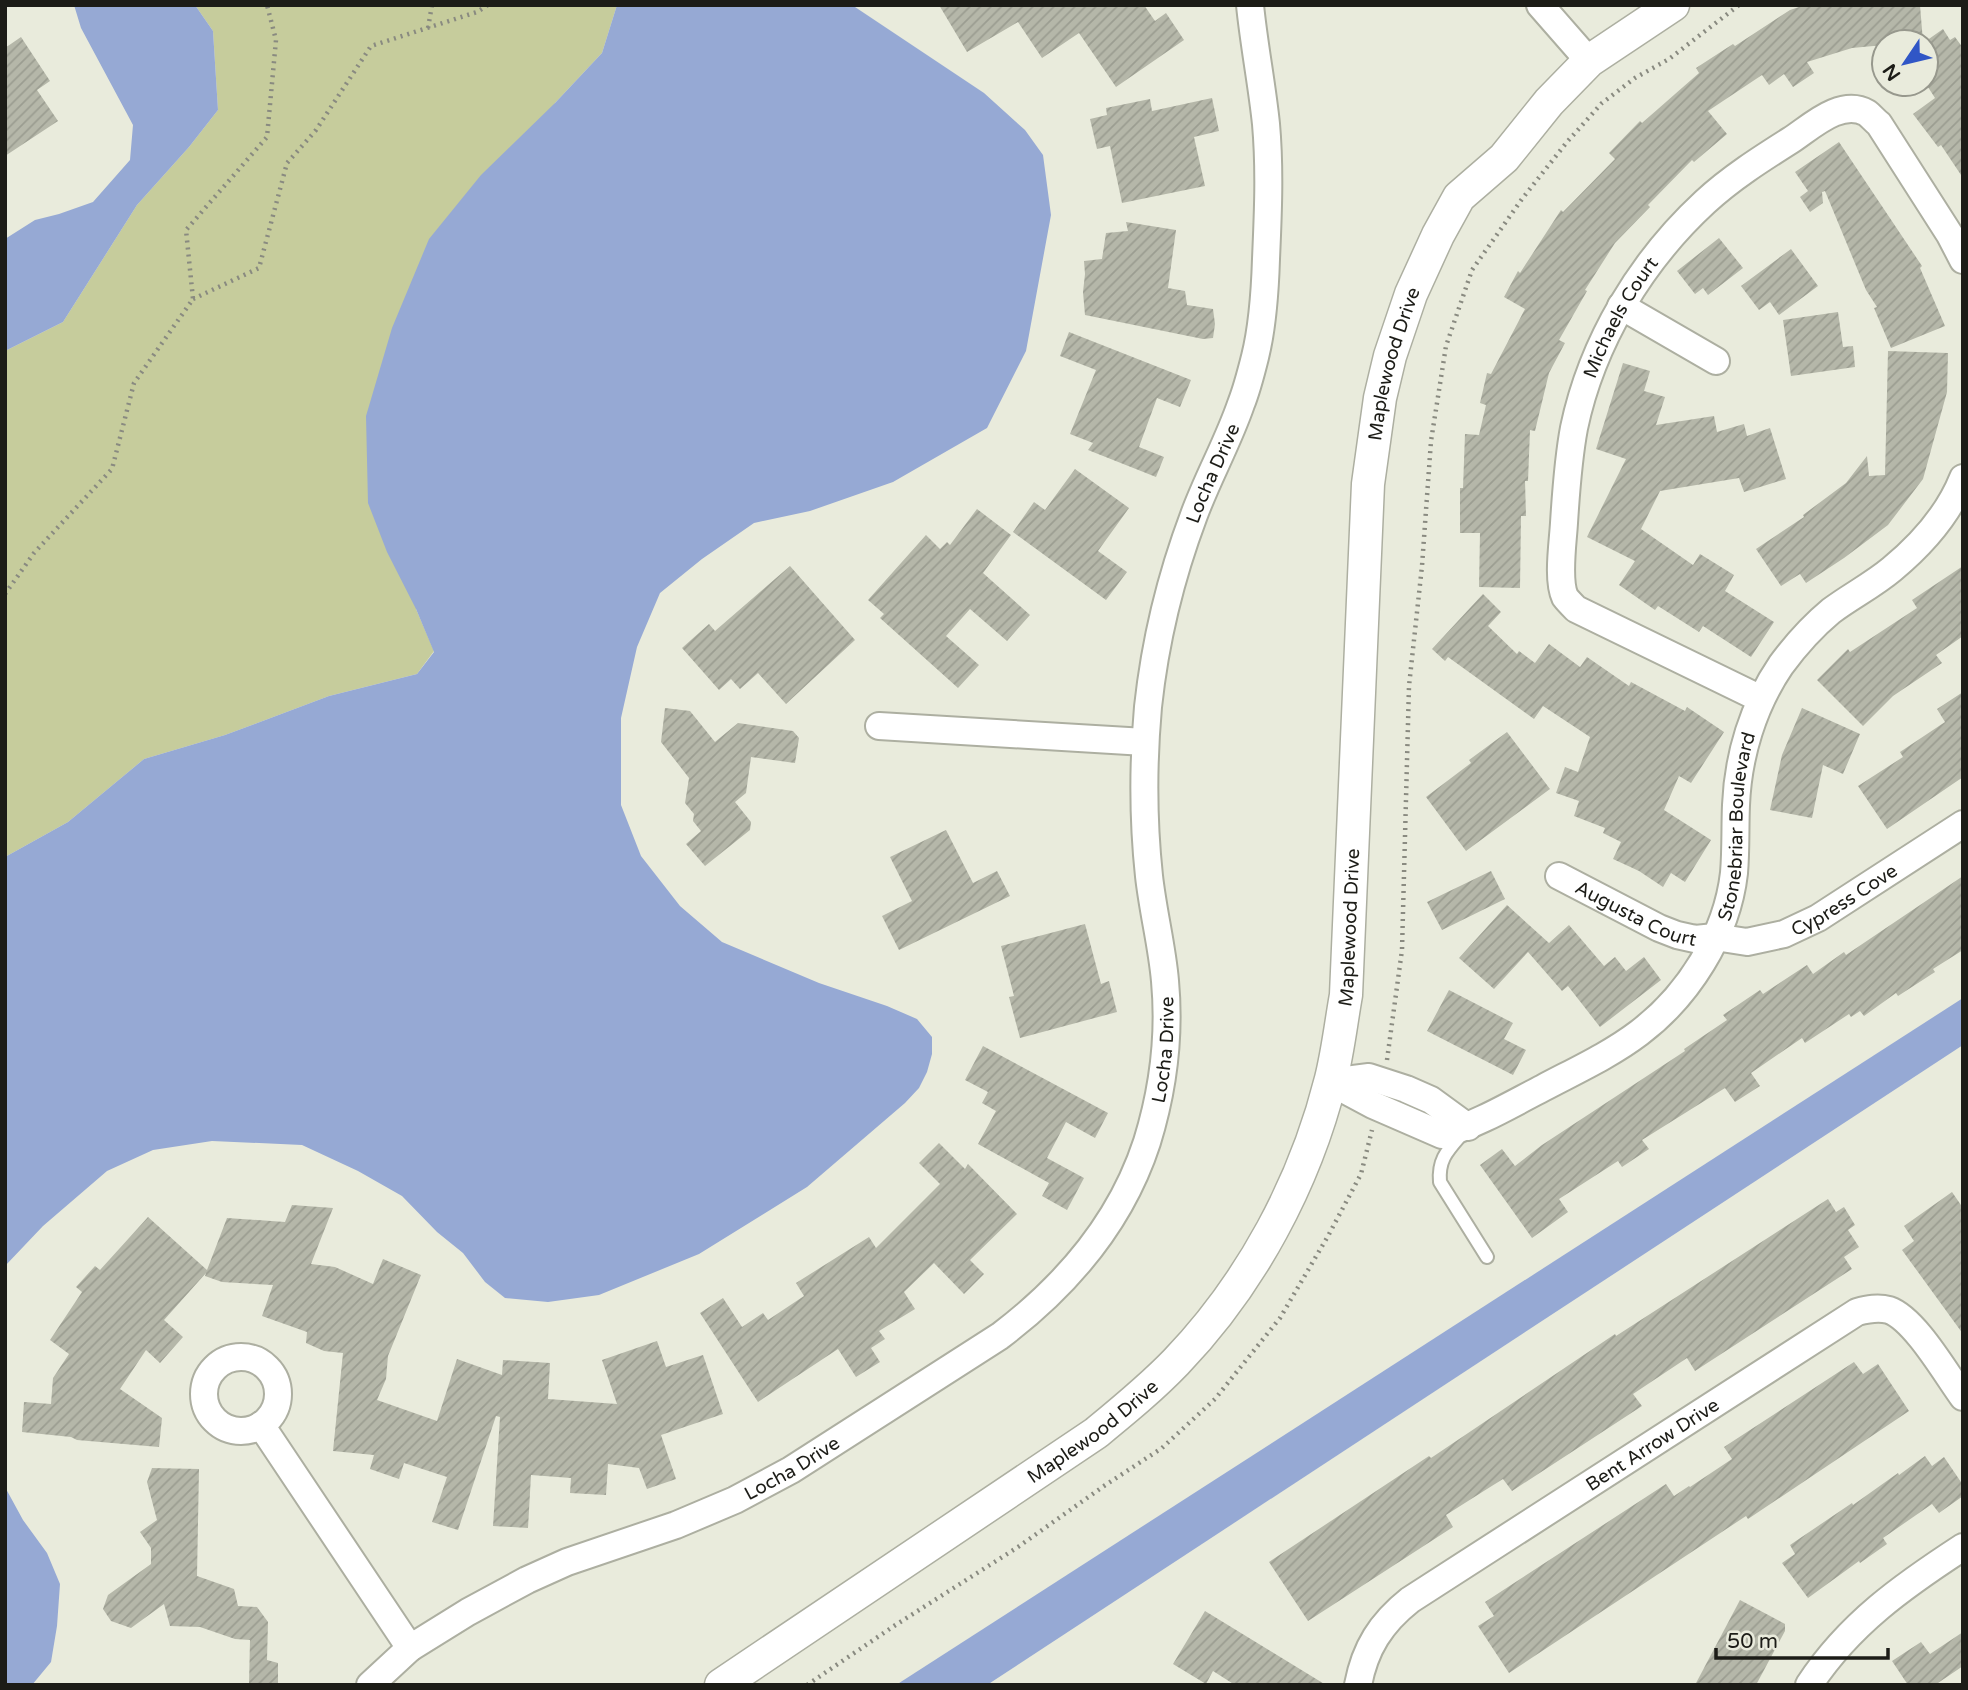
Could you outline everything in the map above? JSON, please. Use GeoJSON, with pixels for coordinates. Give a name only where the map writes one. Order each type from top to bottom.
{"type":"FeatureCollection","features":[{"type":"Feature","properties":{"kind":"street","name":"Locha Drive"},"geometry":{"type":"LineString","coordinates":[[370,1685],[410,1648],[527,1580],[567,1562],[676,1525],[735,1500],[792,1471],[1000,1336],[1027,1316],[1079,1264],[1109,1222],[1125,1193],[1146,1146],[1164,1063],[1165,979],[1148,865],[1144,814],[1145,743],[1149,701],[1159,637],[1174,575],[1195,513],[1242,403],[1256,353],[1264,300],[1268,165],[1250,5]]}},
{"type":"Feature","properties":{"kind":"street"},"geometry":{"type":"LineString","coordinates":[[1540,5],[1589,61]]}},
{"type":"Feature","properties":{"kind":"street","name":"Maplewood Drive"},"geometry":{"type":"LineString","coordinates":[[721,1685],[1096,1433],[1130,1406],[1177,1361],[1219,1312],[1256,1259],[1292,1190],[1312,1142],[1330,1082],[1346,995],[1368,484],[1380,398],[1390,356],[1411,294],[1459,197],[1504,158],[1549,102],[1589,61],[1673,5]]}},
{"type":"Feature","properties":{"kind":"street","name":"Michaels Court"},"geometry":{"type":"LineString","coordinates":[[1761,699],[1576,609],[1565,597],[1561,580],[1566,480],[1575,426],[1603,341],[1642,274],[1667,241],[1705,202],[1733,179],[1834,112],[1850,108],[1866,113],[1879,124],[1963,260]]}},
{"type":"Feature","properties":{"kind":"street"},"geometry":{"type":"LineString","coordinates":[[1621,306],[1716,361]]}},
{"type":"Feature","properties":{"kind":"street","name":"Stonebriar Boulevard"},"geometry":{"type":"LineString","coordinates":[[1330,1082],[1373,1105],[1442,1135],[1468,1127],[1609,1053],[1639,1033],[1667,1009],[1690,981],[1725,912],[1733,877],[1737,841],[1736,804],[1743,750],[1761,699],[1781,666],[1804,638],[1831,612],[1892,570],[1919,544],[1942,515],[1963,478]]}},
{"type":"Feature","properties":{"kind":"street"},"geometry":{"type":"LineString","coordinates":[[879,726],[1145,743]]}},
{"type":"Feature","properties":{"kind":"street","name":"Cypress Cove"},"geometry":{"type":"LineString","coordinates":[[1714,937],[1747,942],[1784,934],[1818,918],[1963,824]]}},
{"type":"Feature","properties":{"kind":"street","name":"Augusta Court"},"geometry":{"type":"LineString","coordinates":[[1559,876],[1660,928],[1695,939],[1714,937]]}},
{"type":"Feature","properties":{"kind":"street","name":"Bent Arrow Drive"},"geometry":{"type":"LineString","coordinates":[[1359,1685],[1373,1640],[1396,1611],[1410,1600],[1857,1312],[1872,1308],[1888,1310],[1902,1317],[1963,1396]]}},
{"type":"Feature","properties":{"kind":"street"},"geometry":{"type":"LineString","coordinates":[[261,1425],[410,1648]]}},
{"type":"Feature","properties":{"kind":"street"},"geometry":{"type":"LineString","coordinates":[[1809,1685],[1843,1641],[1869,1615],[1910,1582],[1963,1548]]}},
{"type":"Feature","properties":{"kind":"lane"},"geometry":{"type":"LineString","coordinates":[[1468,1127],[1447,1151],[1439,1168],[1440,1182],[1487,1257]]}},
{"type":"Feature","properties":{"kind":"path"},"geometry":{"type":"LineString","coordinates":[[193,299],[186,230],[267,136],[276,40],[267,5]]}},
{"type":"Feature","properties":{"kind":"path"},"geometry":{"type":"LineString","coordinates":[[428,28],[432,5]]}},
{"type":"Feature","properties":{"kind":"path"},"geometry":{"type":"LineString","coordinates":[[5,594],[34,553],[112,469],[134,383],[193,299],[259,268],[287,163],[316,130],[371,46],[477,12],[488,5]]}},
{"type":"Feature","properties":{"kind":"path"},"geometry":{"type":"LineString","coordinates":[[1387,1059],[1402,950],[1409,687],[1422,566],[1431,441],[1446,346],[1472,270],[1522,199],[1567,142],[1602,103],[1635,78],[1668,59],[1740,5]]}},
{"type":"Feature","properties":{"kind":"green space"},"geometry":{"type":"Polygon","coordinates":[[[195,5],[617,5],[602,53],[555,103],[416,609],[434,651],[417,674],[329,696],[225,735],[144,759],[68,822],[5,857],[5,351],[63,322],[137,205],[218,110],[213,31],[195,5]]]}},
{"type":"Feature","properties":{"kind":"water"},"geometry":{"type":"Polygon","coordinates":[[[74,5],[195,5],[213,31],[218,110],[137,205],[63,322],[5,351],[5,239],[35,220],[93,202],[130,160],[133,125],[81,28],[74,5]]]}},
{"type":"Feature","properties":{"kind":"water"},"geometry":{"type":"Polygon","coordinates":[[[617,5],[852,5],[984,93],[1025,130],[1043,155],[1051,215],[1026,351],[987,428],[893,482],[810,511],[754,523],[702,559],[660,593],[637,647],[621,718],[621,805],[641,856],[680,906],[722,942],[819,983],[917,1019],[932,1037],[932,1054],[927,1072],[919,1088],[905,1103],[807,1187],[699,1254],[599,1295],[548,1302],[505,1298],[485,1282],[463,1253],[437,1232],[402,1196],[358,1171],[302,1145],[212,1141],[153,1150],[107,1171],[43,1226],[5,1266],[5,857],[68,822],[144,759],[225,735],[329,696],[417,674],[434,652],[387,552],[368,503],[366,416],[392,328],[429,239],[481,175],[602,53],[617,5]]]}},
{"type":"Feature","properties":{"kind":"water"},"geometry":{"type":"Polygon","coordinates":[[[1963,998],[1963,1045],[987,1685],[896,1685],[1963,998]]]}},
{"type":"Feature","properties":{"kind":"water"},"geometry":{"type":"Polygon","coordinates":[[[5,1487],[23,1520],[47,1553],[60,1584],[51,1662],[32,1685],[5,1685],[5,1487]]]}},
{"type":"Feature","properties":{"kind":"building"},"geometry":{"type":"Polygon","coordinates":[[[939,5],[1144,5],[1155,21],[1166,13],[1184,40],[1116,87],[1079,33],[1042,58],[1018,22],[967,52],[939,5]]]}},
{"type":"Feature","properties":{"kind":"building"},"geometry":{"type":"Polygon","coordinates":[[[1805,5],[1920,5],[1922,28],[1870,28],[1870,46],[1852,48],[1807,62],[1814,73],[1793,87],[1784,74],[1769,85],[1762,75],[1708,111],[1727,134],[1694,162],[1692,160],[1615,243],[1585,290],[1587,291],[1559,340],[1565,343],[1549,373],[1535,431],[1530,430],[1528,481],[1525,481],[1526,516],[1521,516],[1520,588],[1479,587],[1480,533],[1460,533],[1460,488],[1463,488],[1465,434],[1479,435],[1486,405],[1480,403],[1487,373],[1491,374],[1525,309],[1504,297],[1518,271],[1520,273],[1561,210],[1563,212],[1615,159],[1609,153],[1640,121],[1642,123],[1699,73],[1696,68],[1790,10],[1805,5]]]}},
{"type":"Feature","properties":{"kind":"building"},"geometry":{"type":"Polygon","coordinates":[[[1943,29],[1950,40],[1955,37],[1963,48],[1963,178],[1941,145],[1938,147],[1913,114],[1935,98],[1940,98],[1940,31],[1943,29]]]}},
{"type":"Feature","properties":{"kind":"building"},"geometry":{"type":"Polygon","coordinates":[[[21,37],[50,81],[37,90],[58,121],[5,156],[5,48],[21,37]]]}},
{"type":"Feature","properties":{"kind":"building"},"geometry":{"type":"Polygon","coordinates":[[[1212,98],[1219,131],[1194,137],[1205,186],[1122,203],[1110,146],[1097,149],[1090,119],[1107,115],[1106,108],[1150,99],[1152,111],[1212,98]]]}},
{"type":"Feature","properties":{"kind":"building"},"geometry":{"type":"Polygon","coordinates":[[[1839,142],[1922,266],[1920,268],[1945,326],[1891,348],[1874,308],[1877,307],[1866,290],[1825,191],[1822,192],[1823,203],[1810,212],[1800,197],[1808,191],[1795,172],[1839,142]]]}},
{"type":"Feature","properties":{"kind":"building"},"geometry":{"type":"Polygon","coordinates":[[[1126,222],[1176,230],[1168,288],[1185,291],[1187,305],[1213,309],[1213,338],[1203,339],[1085,315],[1084,261],[1102,259],[1106,233],[1128,231],[1126,222]]]}},
{"type":"Feature","properties":{"kind":"building"},"geometry":{"type":"Polygon","coordinates":[[[1719,238],[1743,268],[1708,295],[1703,288],[1695,294],[1677,271],[1719,238]]]}},
{"type":"Feature","properties":{"kind":"building"},"geometry":{"type":"Polygon","coordinates":[[[1791,249],[1818,286],[1779,315],[1770,302],[1759,310],[1741,286],[1791,249]]]}},
{"type":"Feature","properties":{"kind":"building"},"geometry":{"type":"Polygon","coordinates":[[[1838,312],[1843,347],[1853,346],[1855,367],[1791,376],[1783,320],[1838,312]]]}},
{"type":"Feature","properties":{"kind":"building"},"geometry":{"type":"Polygon","coordinates":[[[1069,332],[1191,380],[1180,407],[1157,398],[1139,447],[1164,457],[1156,477],[1088,450],[1093,443],[1070,434],[1096,370],[1060,356],[1069,332]]]}},
{"type":"Feature","properties":{"kind":"building"},"geometry":{"type":"Polygon","coordinates":[[[1888,351],[1948,353],[1947,392],[1923,479],[1888,525],[1806,583],[1800,574],[1781,586],[1756,549],[1804,517],[1803,515],[1846,483],[1867,456],[1869,476],[1885,475],[1888,351]]]}},
{"type":"Feature","properties":{"kind":"building"},"geometry":{"type":"Polygon","coordinates":[[[1623,363],[1650,371],[1644,391],[1665,397],[1656,425],[1714,416],[1717,432],[1744,424],[1747,436],[1770,428],[1786,479],[1744,492],[1739,478],[1660,491],[1641,529],[1693,565],[1700,554],[1734,575],[1725,591],[1774,622],[1751,657],[1703,626],[1699,632],[1658,606],[1655,610],[1619,585],[1635,561],[1587,537],[1626,459],[1596,449],[1623,363]]]}},
{"type":"Feature","properties":{"kind":"building"},"geometry":{"type":"Polygon","coordinates":[[[1075,469],[1129,508],[1098,551],[1127,572],[1106,600],[1013,532],[1034,502],[1045,510],[1075,469]]]}},
{"type":"Feature","properties":{"kind":"building"},"geometry":{"type":"Polygon","coordinates":[[[977,509],[1011,535],[983,573],[1030,615],[1007,641],[970,609],[946,636],[979,665],[958,688],[880,618],[884,614],[868,600],[926,535],[940,549],[947,542],[950,545],[977,509]]]}},
{"type":"Feature","properties":{"kind":"building"},"geometry":{"type":"Polygon","coordinates":[[[790,566],[855,640],[786,704],[758,673],[740,689],[731,679],[719,690],[682,648],[709,624],[715,631],[790,566]]]}},
{"type":"Feature","properties":{"kind":"building"},"geometry":{"type":"Polygon","coordinates":[[[1963,566],[1963,636],[1936,655],[1942,663],[1893,696],[1863,726],[1817,680],[1848,649],[1850,652],[1917,608],[1912,600],[1963,566]]]}},
{"type":"Feature","properties":{"kind":"building"},"geometry":{"type":"Polygon","coordinates":[[[1483,594],[1501,612],[1488,626],[1517,654],[1519,651],[1535,663],[1549,644],[1580,667],[1587,657],[1629,686],[1631,682],[1685,711],[1687,707],[1724,732],[1691,783],[1679,776],[1664,810],[1711,840],[1685,882],[1671,873],[1663,887],[1639,871],[1613,859],[1621,842],[1603,833],[1605,828],[1574,816],[1579,801],[1556,793],[1565,767],[1578,772],[1590,737],[1543,706],[1534,719],[1448,657],[1445,661],[1432,649],[1483,594]]]}},
{"type":"Feature","properties":{"kind":"building"},"geometry":{"type":"Polygon","coordinates":[[[1963,692],[1963,777],[1887,829],[1858,786],[1903,757],[1900,752],[1945,722],[1937,709],[1963,692]]]}},
{"type":"Feature","properties":{"kind":"building"},"geometry":{"type":"Polygon","coordinates":[[[665,708],[690,711],[715,742],[738,723],[793,731],[799,738],[795,763],[751,757],[746,793],[735,802],[751,822],[750,830],[705,866],[686,844],[701,831],[693,821],[694,814],[685,803],[689,778],[661,742],[665,708]]]}},
{"type":"Feature","properties":{"kind":"building"},"geometry":{"type":"Polygon","coordinates":[[[1802,708],[1860,734],[1843,774],[1823,765],[1812,818],[1770,810],[1782,755],[1802,708]]]}},
{"type":"Feature","properties":{"kind":"building"},"geometry":{"type":"Polygon","coordinates":[[[1507,732],[1550,789],[1466,851],[1426,797],[1507,732]]]}},
{"type":"Feature","properties":{"kind":"building"},"geometry":{"type":"Polygon","coordinates":[[[946,830],[973,883],[997,871],[1010,896],[899,950],[882,916],[912,901],[890,857],[946,830]]]}},
{"type":"Feature","properties":{"kind":"building"},"geometry":{"type":"Polygon","coordinates":[[[1491,871],[1505,899],[1442,930],[1427,902],[1491,871]]]}},
{"type":"Feature","properties":{"kind":"building"},"geometry":{"type":"Polygon","coordinates":[[[1963,876],[1963,950],[1933,969],[1935,972],[1898,996],[1896,993],[1864,1016],[1860,1011],[1851,1017],[1849,1014],[1805,1043],[1802,1038],[1751,1073],[1760,1086],[1735,1102],[1725,1088],[1642,1140],[1649,1149],[1622,1167],[1618,1161],[1559,1199],[1568,1212],[1532,1238],[1480,1165],[1502,1149],[1515,1166],[1542,1145],[1685,1051],[1684,1049],[1727,1020],[1723,1015],[1760,990],[1763,994],[1807,965],[1813,974],[1844,952],[1846,955],[1963,876]]]}},
{"type":"Feature","properties":{"kind":"building"},"geometry":{"type":"Polygon","coordinates":[[[1507,905],[1549,943],[1569,925],[1604,966],[1615,957],[1626,971],[1644,957],[1661,980],[1600,1027],[1568,986],[1562,991],[1528,952],[1494,989],[1459,958],[1507,905]]]}},
{"type":"Feature","properties":{"kind":"building"},"geometry":{"type":"Polygon","coordinates":[[[1085,924],[1101,984],[1109,981],[1117,1012],[1020,1038],[1009,997],[1014,996],[1001,946],[1085,924]]]}},
{"type":"Feature","properties":{"kind":"building"},"geometry":{"type":"Polygon","coordinates":[[[1449,990],[1513,1023],[1504,1039],[1526,1050],[1513,1075],[1427,1031],[1449,990]]]}},
{"type":"Feature","properties":{"kind":"building"},"geometry":{"type":"Polygon","coordinates":[[[983,1046],[1108,1113],[1095,1138],[1066,1122],[1047,1158],[1084,1178],[1067,1210],[1042,1196],[1049,1183],[978,1144],[996,1111],[982,1103],[988,1092],[965,1080],[983,1046]]]}},
{"type":"Feature","properties":{"kind":"building"},"geometry":{"type":"Polygon","coordinates":[[[939,1143],[965,1169],[968,1164],[1017,1214],[970,1260],[984,1274],[964,1294],[934,1263],[904,1292],[915,1309],[879,1331],[885,1339],[871,1348],[880,1362],[856,1377],[838,1349],[758,1402],[700,1313],[723,1298],[742,1327],[763,1313],[768,1320],[804,1296],[796,1283],[869,1237],[876,1248],[940,1184],[919,1163],[939,1143]]]}},
{"type":"Feature","properties":{"kind":"building"},"geometry":{"type":"Polygon","coordinates":[[[1952,1192],[1963,1208],[1963,1334],[1902,1250],[1914,1241],[1904,1226],[1952,1192]]]}},
{"type":"Feature","properties":{"kind":"building"},"geometry":{"type":"Polygon","coordinates":[[[1828,1199],[1836,1212],[1844,1207],[1855,1225],[1848,1230],[1859,1247],[1844,1257],[1852,1269],[1695,1371],[1687,1358],[1633,1394],[1642,1406],[1512,1491],[1503,1479],[1446,1515],[1453,1527],[1308,1621],[1269,1562],[1429,1456],[1431,1458],[1615,1334],[1616,1336],[1828,1199]]]}},
{"type":"Feature","properties":{"kind":"building"},"geometry":{"type":"Polygon","coordinates":[[[292,1205],[333,1208],[311,1264],[335,1267],[373,1284],[383,1259],[421,1275],[388,1356],[386,1379],[377,1400],[437,1421],[457,1359],[502,1375],[503,1360],[550,1363],[548,1399],[617,1404],[602,1360],[657,1341],[666,1367],[703,1355],[723,1414],[661,1435],[676,1479],[647,1489],[639,1468],[608,1464],[606,1495],[570,1493],[571,1478],[531,1475],[528,1528],[493,1526],[500,1417],[496,1416],[458,1530],[432,1522],[447,1477],[404,1463],[399,1479],[370,1469],[374,1455],[333,1451],[343,1353],[324,1351],[306,1343],[307,1332],[262,1316],[273,1285],[222,1282],[205,1276],[206,1273],[164,1320],[183,1337],[160,1363],[146,1350],[120,1389],[162,1418],[159,1447],[22,1432],[24,1402],[51,1404],[53,1378],[69,1354],[50,1340],[82,1292],[76,1287],[95,1266],[100,1270],[148,1217],[207,1270],[227,1218],[285,1222],[292,1205]]]}},
{"type":"Feature","properties":{"kind":"building"},"geometry":{"type":"Polygon","coordinates":[[[1854,1362],[1863,1374],[1878,1364],[1909,1411],[1748,1519],[1746,1516],[1509,1673],[1478,1626],[1494,1616],[1485,1602],[1666,1484],[1674,1496],[1690,1487],[1732,1459],[1724,1447],[1854,1362]]]}},
{"type":"Feature","properties":{"kind":"building"},"geometry":{"type":"Polygon","coordinates":[[[1925,1456],[1932,1466],[1944,1457],[1963,1485],[1963,1496],[1939,1513],[1932,1504],[1883,1538],[1887,1544],[1808,1598],[1782,1563],[1795,1554],[1790,1545],[1925,1456]]]}},
{"type":"Feature","properties":{"kind":"building"},"geometry":{"type":"Polygon","coordinates":[[[152,1468],[199,1469],[197,1576],[234,1589],[238,1606],[257,1607],[268,1622],[267,1660],[278,1663],[278,1685],[249,1685],[250,1640],[235,1639],[200,1627],[170,1626],[164,1604],[131,1628],[111,1621],[103,1609],[108,1595],[151,1564],[151,1548],[140,1532],[157,1520],[147,1482],[152,1468]]]}},
{"type":"Feature","properties":{"kind":"building"},"geometry":{"type":"Polygon","coordinates":[[[1740,1600],[1785,1624],[1785,1631],[1756,1685],[1695,1685],[1740,1600]]]}},
{"type":"Feature","properties":{"kind":"building"},"geometry":{"type":"Polygon","coordinates":[[[1205,1611],[1326,1685],[1235,1685],[1213,1671],[1206,1684],[1173,1664],[1205,1611]]]}},
{"type":"Feature","properties":{"kind":"building"},"geometry":{"type":"Polygon","coordinates":[[[1963,1632],[1963,1666],[1935,1685],[1908,1685],[1892,1661],[1921,1642],[1930,1654],[1963,1632]]]}}]}
